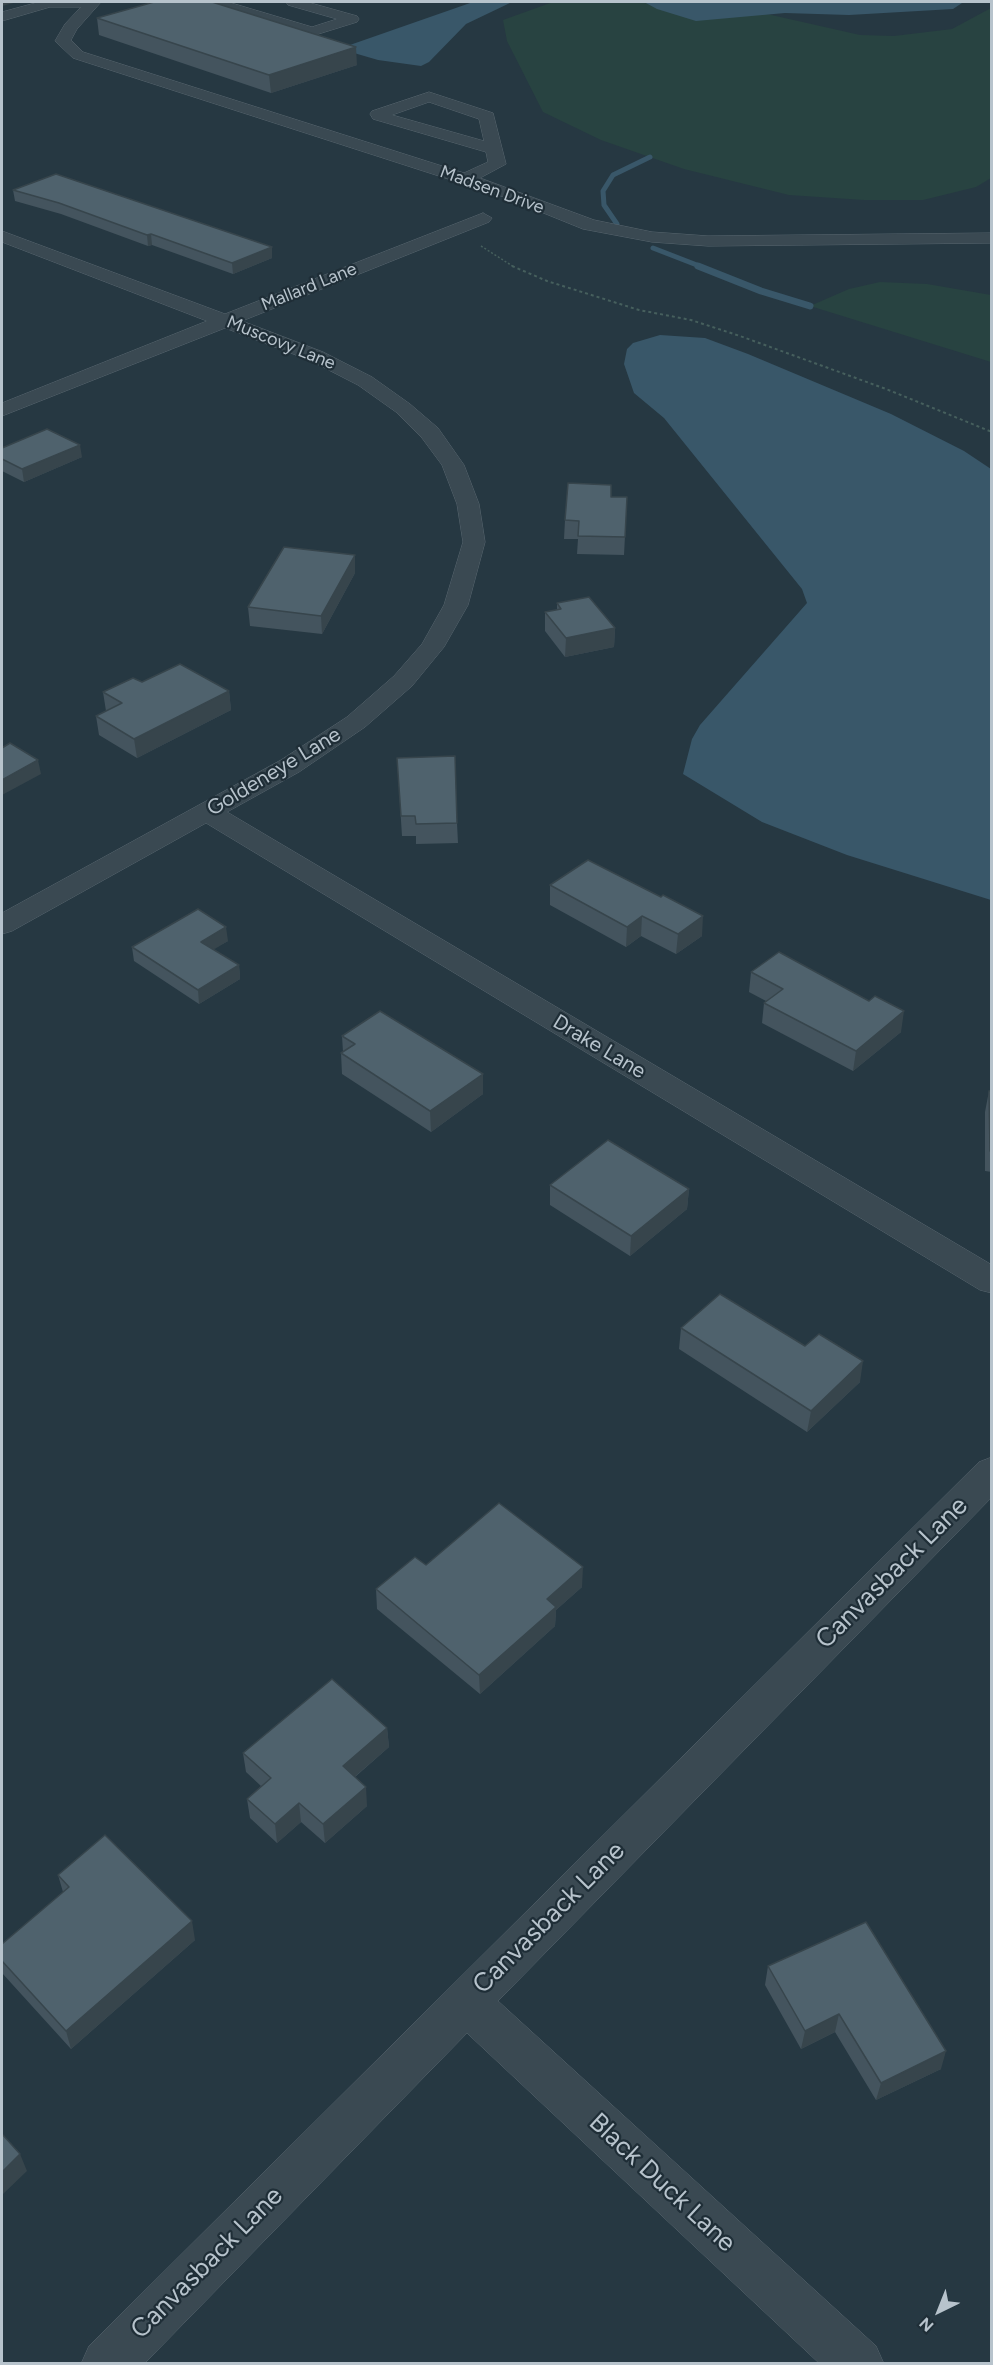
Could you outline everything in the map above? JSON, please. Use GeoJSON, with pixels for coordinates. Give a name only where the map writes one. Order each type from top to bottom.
{"type":"FeatureCollection","features":[{"type":"Feature","properties":{"kind":"street"},"geometry":{"type":"LineString","coordinates":[[2,17],[50,3],[92,2]]}},
{"type":"Feature","properties":{"kind":"street","name":"Madsen Drive"},"geometry":{"type":"LineString","coordinates":[[92,2],[70,27],[63,40],[78,55],[510,193],[589,225],[652,237],[708,241],[992,238]]}},
{"type":"Feature","properties":{"kind":"street"},"geometry":{"type":"LineString","coordinates":[[221,2],[312,32],[352,19],[293,2]]}},
{"type":"Feature","properties":{"kind":"street"},"geometry":{"type":"LineString","coordinates":[[464,179],[497,164],[488,116],[439,98],[423,98],[378,114],[479,146],[493,147]]}},
{"type":"Feature","properties":{"kind":"street","name":"Mallard Lane"},"geometry":{"type":"LineString","coordinates":[[2,410],[483,218]]}},
{"type":"Feature","properties":{"kind":"street","name":"Muscovy Lane"},"geometry":{"type":"LineString","coordinates":[[2,236],[226,320],[343,369],[403,408],[430,433],[453,465],[468,504],[473,546]]}},
{"type":"Feature","properties":{"kind":"street","name":"Goldeneye Lane"},"geometry":{"type":"LineString","coordinates":[[2,925],[317,750],[356,723],[403,681],[432,647],[456,605],[473,546]]}},
{"type":"Feature","properties":{"kind":"street","name":"Drake Lane"},"geometry":{"type":"LineString","coordinates":[[207,812],[992,1281]]}},
{"type":"Feature","properties":{"kind":"street","name":"Canvasback Lane"},"geometry":{"type":"LineString","coordinates":[[107,2364],[992,1472]]}},
{"type":"Feature","properties":{"kind":"street","name":"Black Duck Lane"},"geometry":{"type":"LineString","coordinates":[[466,2002],[858,2364]]}},
{"type":"Feature","properties":{"kind":"path"},"geometry":{"type":"LineString","coordinates":[[444,233],[486,248],[520,271],[547,281],[639,310],[691,320],[740,336],[886,389],[992,432]]}},
{"type":"Feature","properties":{"kind":"green space"},"geometry":{"type":"Polygon","coordinates":[[[553,2],[693,2],[736,7],[860,35],[894,36],[952,29],[991,8],[991,178],[976,187],[923,200],[864,200],[789,195],[684,169],[601,140],[543,112],[507,41],[503,20],[553,2]]]}},
{"type":"Feature","properties":{"kind":"green space"},"geometry":{"type":"Polygon","coordinates":[[[880,282],[927,284],[991,295],[991,362],[810,306],[849,289],[880,282]]]}},
{"type":"Feature","properties":{"kind":"water"},"geometry":{"type":"Polygon","coordinates":[[[473,2],[512,2],[466,24],[429,62],[421,66],[378,60],[354,53],[347,46],[473,2]]]}},
{"type":"Feature","properties":{"kind":"water"},"geometry":{"type":"Polygon","coordinates":[[[644,2],[962,3],[953,9],[849,15],[785,13],[696,21],[657,9],[644,2]]]}},
{"type":"Feature","properties":{"kind":"water"},"geometry":{"type":"Polygon","coordinates":[[[660,335],[705,338],[748,354],[891,414],[964,451],[991,469],[991,900],[847,855],[762,822],[683,774],[692,739],[700,725],[807,603],[802,589],[664,418],[634,393],[624,364],[627,349],[633,343],[660,335]]]}},
{"type":"Feature","properties":{"kind":"building"},"geometry":{"type":"Polygon","coordinates":[[[154,2],[212,2],[356,47],[269,75],[97,18],[154,2]]]}},
{"type":"Feature","properties":{"kind":"building"},"geometry":{"type":"Polygon","coordinates":[[[56,174],[272,247],[232,263],[59,203],[13,190],[56,174]]]}},
{"type":"Feature","properties":{"kind":"building"},"geometry":{"type":"Polygon","coordinates":[[[47,429],[80,445],[22,469],[2,459],[2,448],[47,429]]]}},
{"type":"Feature","properties":{"kind":"building"},"geometry":{"type":"Polygon","coordinates":[[[568,483],[611,485],[611,497],[627,497],[625,537],[578,536],[579,521],[565,520],[568,483]]]}},
{"type":"Feature","properties":{"kind":"building"},"geometry":{"type":"Polygon","coordinates":[[[284,547],[355,555],[321,616],[248,607],[284,547]]]}},
{"type":"Feature","properties":{"kind":"building"},"geometry":{"type":"Polygon","coordinates":[[[589,597],[615,628],[566,638],[545,612],[561,609],[557,603],[589,597]]]}},
{"type":"Feature","properties":{"kind":"building"},"geometry":{"type":"Polygon","coordinates":[[[180,664],[229,691],[134,739],[96,716],[122,703],[103,692],[133,678],[142,682],[180,664]]]}},
{"type":"Feature","properties":{"kind":"building"},"geometry":{"type":"Polygon","coordinates":[[[10,743],[38,760],[2,780],[2,748],[10,743]]]}},
{"type":"Feature","properties":{"kind":"building"},"geometry":{"type":"Polygon","coordinates":[[[455,756],[457,823],[416,824],[415,816],[401,816],[397,758],[455,756]]]}},
{"type":"Feature","properties":{"kind":"building"},"geometry":{"type":"Polygon","coordinates":[[[588,860],[703,916],[678,934],[642,916],[627,927],[550,885],[588,860]]]}},
{"type":"Feature","properties":{"kind":"building"},"geometry":{"type":"Polygon","coordinates":[[[198,909],[226,927],[201,942],[239,965],[198,990],[132,947],[198,909]]]}},
{"type":"Feature","properties":{"kind":"building"},"geometry":{"type":"Polygon","coordinates":[[[779,952],[869,1001],[875,996],[904,1011],[856,1051],[764,1003],[783,989],[751,972],[779,952]]]}},
{"type":"Feature","properties":{"kind":"building"},"geometry":{"type":"Polygon","coordinates":[[[380,1011],[483,1074],[430,1111],[341,1053],[355,1044],[342,1036],[380,1011]]]}},
{"type":"Feature","properties":{"kind":"building"},"geometry":{"type":"Polygon","coordinates":[[[989,1091],[992,1091],[992,1151],[990,1151],[989,1091]]]}},
{"type":"Feature","properties":{"kind":"building"},"geometry":{"type":"Polygon","coordinates":[[[608,1140],[689,1189],[631,1236],[550,1185],[608,1140]]]}},
{"type":"Feature","properties":{"kind":"building"},"geometry":{"type":"Polygon","coordinates":[[[720,1294],[805,1346],[819,1334],[863,1361],[811,1411],[681,1328],[720,1294]]]}},
{"type":"Feature","properties":{"kind":"building"},"geometry":{"type":"Polygon","coordinates":[[[499,1503],[583,1567],[547,1599],[556,1607],[479,1675],[376,1589],[415,1557],[426,1565],[499,1503]]]}},
{"type":"Feature","properties":{"kind":"building"},"geometry":{"type":"Polygon","coordinates":[[[332,1679],[387,1728],[343,1766],[366,1787],[323,1824],[299,1803],[275,1824],[247,1799],[271,1778],[243,1753],[332,1679]]]}},
{"type":"Feature","properties":{"kind":"building"},"geometry":{"type":"Polygon","coordinates":[[[105,1835],[192,1921],[66,2031],[2,1961],[2,1944],[69,1887],[58,1875],[105,1835]]]}},
{"type":"Feature","properties":{"kind":"building"},"geometry":{"type":"Polygon","coordinates":[[[866,1922],[946,2051],[881,2083],[839,2014],[805,2031],[768,1966],[866,1922]]]}},
{"type":"Feature","properties":{"kind":"building"},"geometry":{"type":"Polygon","coordinates":[[[2,2134],[20,2154],[2,2172],[2,2134]]]}},
{"type":"Feature","properties":{"kind":"waterway"},"geometry":{"type":"LineString","coordinates":[[617,224],[604,205],[603,191],[613,175],[650,157]]}},
{"type":"Feature","properties":{"kind":"waterway"},"geometry":{"type":"LineString","coordinates":[[653,248],[702,267]]}},
{"type":"Feature","properties":{"kind":"waterway"},"geometry":{"type":"LineString","coordinates":[[698,266],[761,291],[810,306]]}}]}
